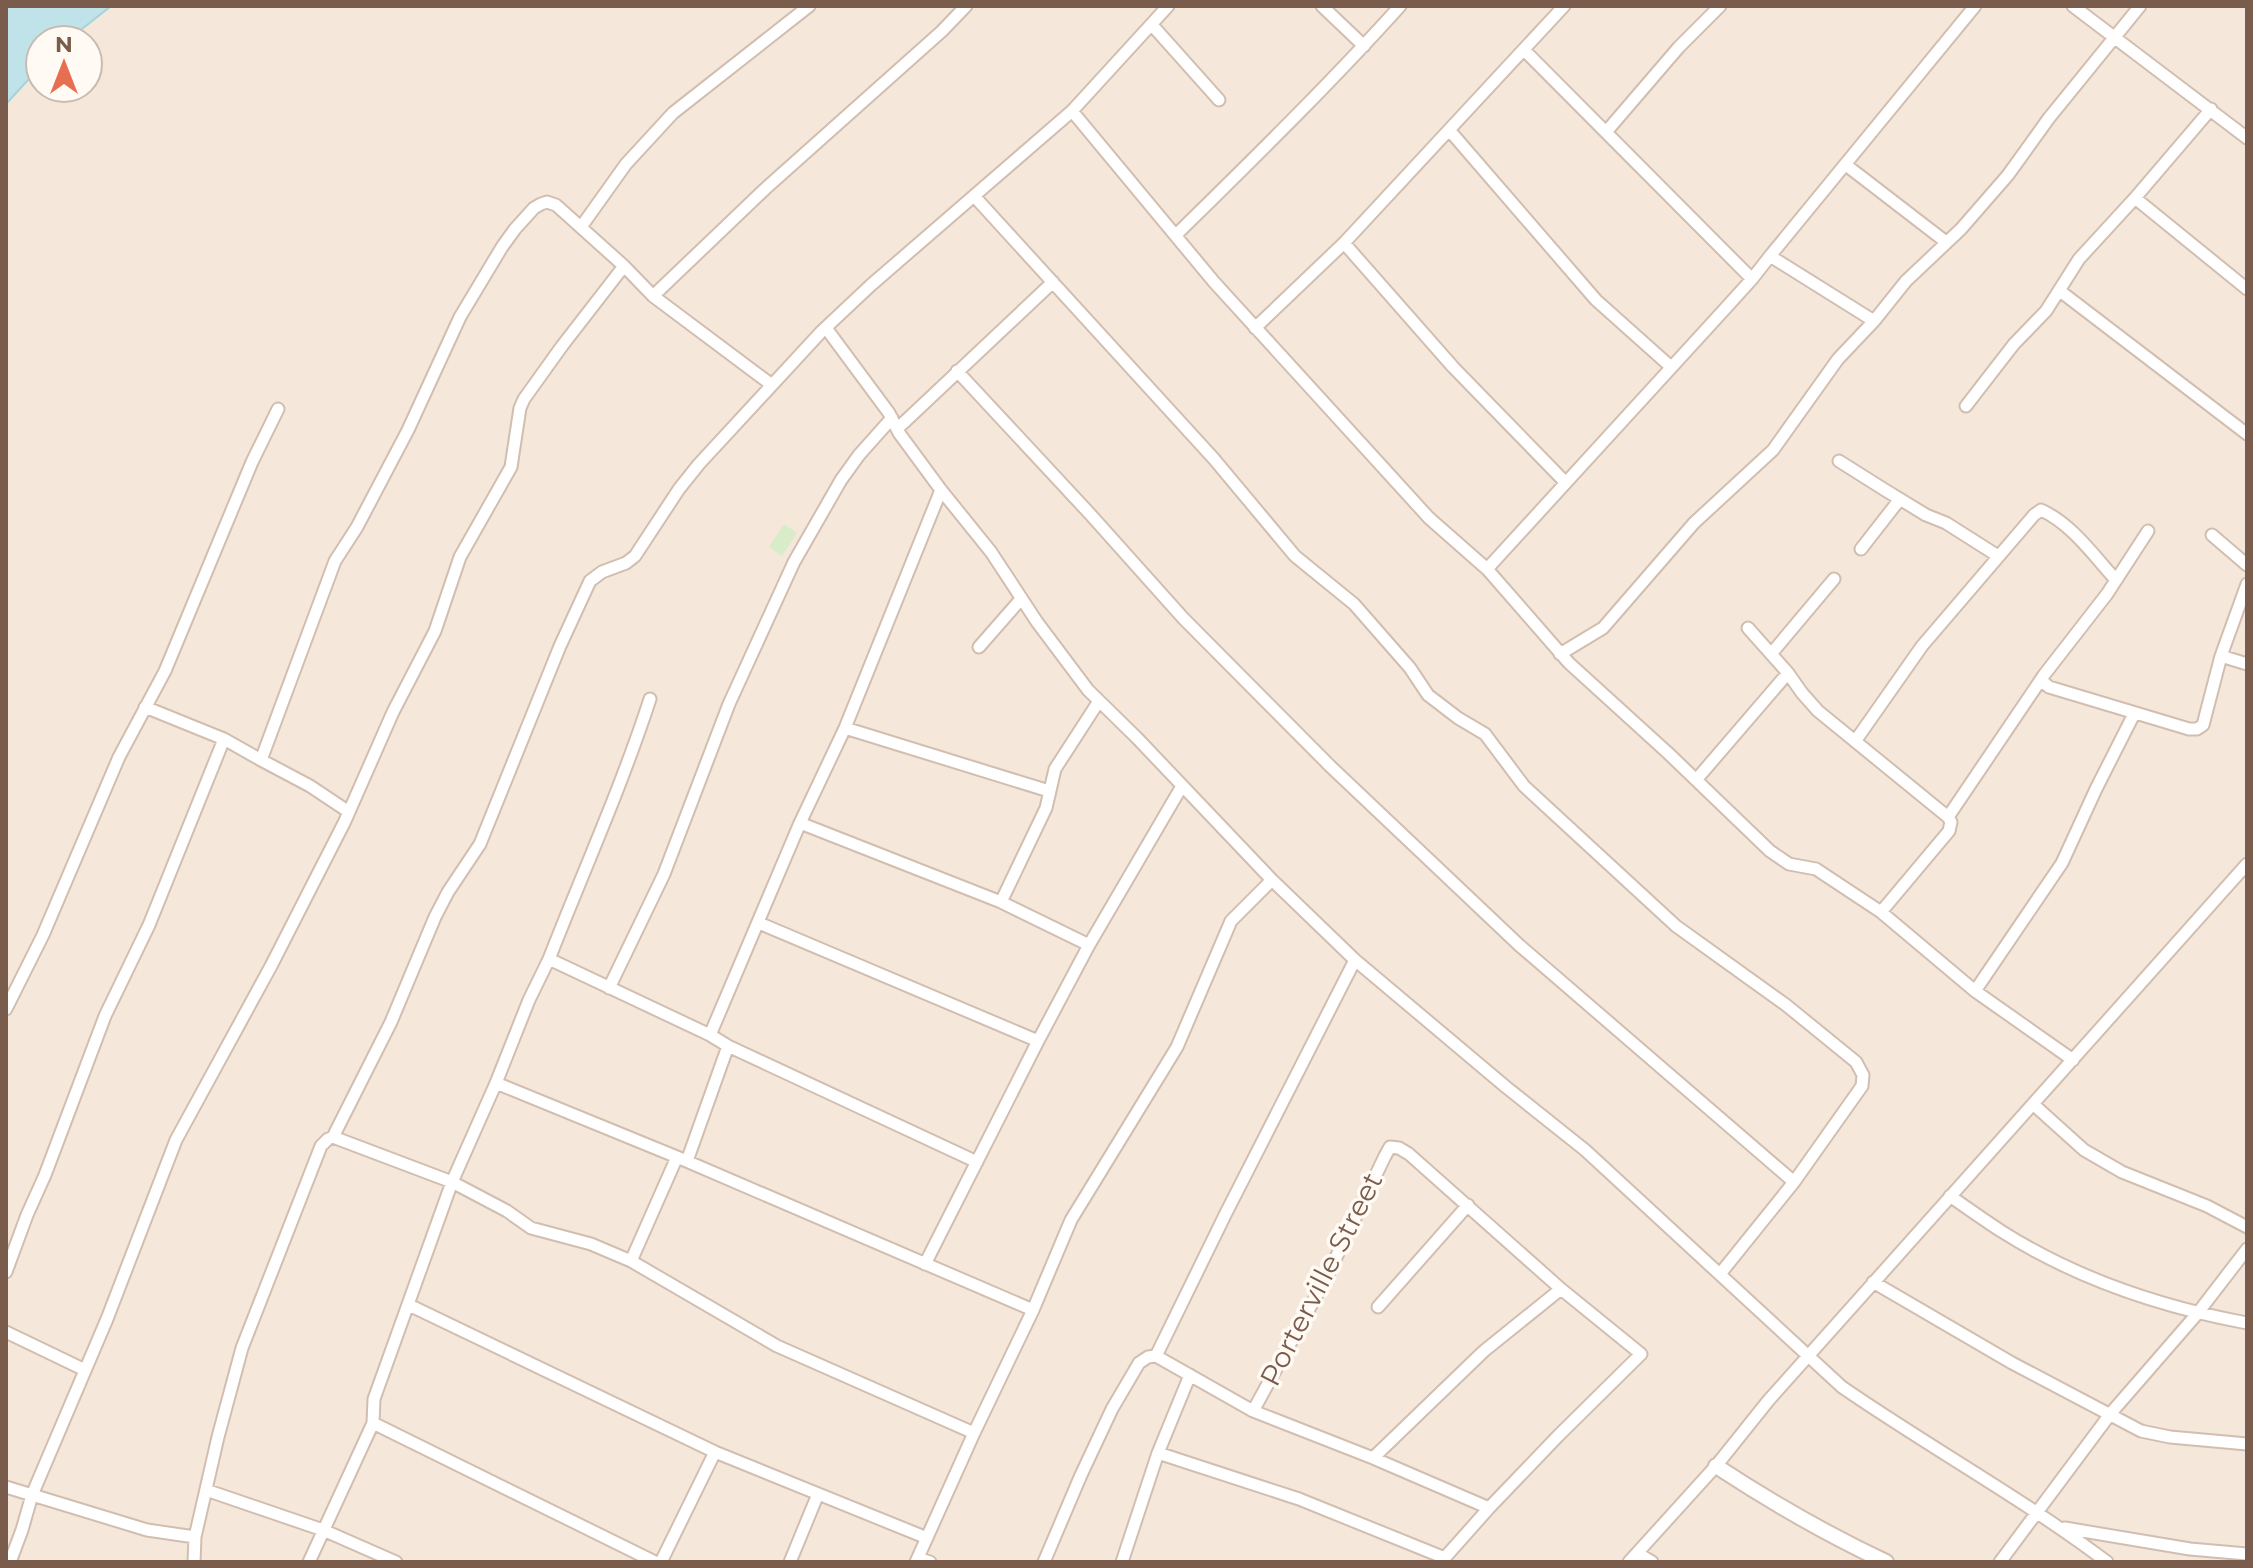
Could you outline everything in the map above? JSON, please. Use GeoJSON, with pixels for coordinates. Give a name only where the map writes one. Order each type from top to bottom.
{"type":"FeatureCollection","features":[{"type":"Feature","properties":{"kind":"street"},"geometry":{"type":"LineString","coordinates":[[581,227],[626,164],[673,113],[809,6]]}},
{"type":"Feature","properties":{"kind":"street"},"geometry":{"type":"LineString","coordinates":[[653,296],[730,221],[966,6]]}},
{"type":"Feature","properties":{"kind":"street"},"geometry":{"type":"LineString","coordinates":[[194,1562],[195,1537],[242,1348],[321,1146],[333,1137],[391,1022],[435,917],[480,844],[560,646],[590,581],[635,556],[699,464],[826,328],[871,285],[1072,111],[1168,6]]}},
{"type":"Feature","properties":{"kind":"street"},"geometry":{"type":"LineString","coordinates":[[1322,6],[1364,46]]}},
{"type":"Feature","properties":{"kind":"street"},"geometry":{"type":"LineString","coordinates":[[1176,235],[1400,6]]}},
{"type":"Feature","properties":{"kind":"street"},"geometry":{"type":"LineString","coordinates":[[1255,328],[1344,243],[1564,6]]}},
{"type":"Feature","properties":{"kind":"street"},"geometry":{"type":"LineString","coordinates":[[1606,132],[1679,47],[1720,6]]}},
{"type":"Feature","properties":{"kind":"street"},"geometry":{"type":"LineString","coordinates":[[2073,6],[2247,138]]}},
{"type":"Feature","properties":{"kind":"street"},"geometry":{"type":"LineString","coordinates":[[1560,654],[1603,628],[1694,523],[1773,450],[1838,359],[1906,281],[1961,229],[2008,175],[2049,118],[2140,6]]}},
{"type":"Feature","properties":{"kind":"street"},"geometry":{"type":"LineString","coordinates":[[1487,569],[1752,279],[1971,7]]}},
{"type":"Feature","properties":{"kind":"street"},"geometry":{"type":"LineString","coordinates":[[1152,25],[1219,100]]}},
{"type":"Feature","properties":{"kind":"street"},"geometry":{"type":"LineString","coordinates":[[1524,50],[1752,279]]}},
{"type":"Feature","properties":{"kind":"street"},"geometry":{"type":"LineString","coordinates":[[1966,406],[2014,344],[2046,311],[2079,259],[2211,109]]}},
{"type":"Feature","properties":{"kind":"street"},"geometry":{"type":"LineString","coordinates":[[1072,111],[1255,328],[1429,518],[1487,569],[1560,654],[1770,851],[1789,864],[1816,869],[1881,912],[1975,991],[2073,1060]]}},
{"type":"Feature","properties":{"kind":"street"},"geometry":{"type":"LineString","coordinates":[[1450,131],[1596,300],[1671,367]]}},
{"type":"Feature","properties":{"kind":"street"},"geometry":{"type":"LineString","coordinates":[[1846,165],[1946,242]]}},
{"type":"Feature","properties":{"kind":"street"},"geometry":{"type":"LineString","coordinates":[[974,196],[1214,459],[1295,556],[1354,604],[1410,668],[1428,695],[1485,734],[1524,786],[1676,926],[1786,1005],[1856,1062],[1863,1075],[1862,1086],[1794,1182],[1720,1274]]}},
{"type":"Feature","properties":{"kind":"street"},"geometry":{"type":"LineString","coordinates":[[2135,198],[2247,289]]}},
{"type":"Feature","properties":{"kind":"street"},"geometry":{"type":"LineString","coordinates":[[261,760],[335,561],[357,527],[408,430],[460,317],[515,229],[534,208],[547,202],[556,205],[653,296],[772,385]]}},
{"type":"Feature","properties":{"kind":"street"},"geometry":{"type":"LineString","coordinates":[[1344,243],[1453,367],[1565,482]]}},
{"type":"Feature","properties":{"kind":"street"},"geometry":{"type":"LineString","coordinates":[[1770,256],[1874,321]]}},
{"type":"Feature","properties":{"kind":"street"},"geometry":{"type":"LineString","coordinates":[[10,1562],[32,1495],[176,1140],[271,966],[435,631],[460,557],[511,467],[524,399],[624,266]]}},
{"type":"Feature","properties":{"kind":"street"},"geometry":{"type":"LineString","coordinates":[[609,988],[664,874],[729,704],[789,573],[841,480],[859,455],[957,371],[1053,282]]}},
{"type":"Feature","properties":{"kind":"street"},"geometry":{"type":"LineString","coordinates":[[2060,291],[2247,434]]}},
{"type":"Feature","properties":{"kind":"street"},"geometry":{"type":"LineString","coordinates":[[826,328],[941,490],[991,552],[1076,676],[1272,880],[1355,960],[1585,1150],[1842,1387],[2060,1527],[2107,1562]]}},
{"type":"Feature","properties":{"kind":"street"},"geometry":{"type":"LineString","coordinates":[[957,371],[1183,618],[1330,766],[1519,945],[1794,1182]]}},
{"type":"Feature","properties":{"kind":"street"},"geometry":{"type":"LineString","coordinates":[[6,1009],[43,935],[119,757],[165,671],[252,462],[278,409]]}},
{"type":"Feature","properties":{"kind":"street"},"geometry":{"type":"LineString","coordinates":[[1839,461],[1998,556]]}},
{"type":"Feature","properties":{"kind":"street"},"geometry":{"type":"LineString","coordinates":[[710,1035],[800,823],[845,728],[941,490]]}},
{"type":"Feature","properties":{"kind":"street"},"geometry":{"type":"LineString","coordinates":[[1861,549],[1900,499]]}},
{"type":"Feature","properties":{"kind":"street"},"geometry":{"type":"LineString","coordinates":[[1856,740],[1922,646],[2041,510],[2075,535],[2116,580]]}},
{"type":"Feature","properties":{"kind":"street"},"geometry":{"type":"LineString","coordinates":[[1948,817],[2044,675],[2116,580],[2148,531]]}},
{"type":"Feature","properties":{"kind":"street"},"geometry":{"type":"LineString","coordinates":[[2212,535],[2247,565]]}},
{"type":"Feature","properties":{"kind":"street"},"geometry":{"type":"LineString","coordinates":[[1771,654],[1834,579]]}},
{"type":"Feature","properties":{"kind":"street"},"geometry":{"type":"LineString","coordinates":[[2042,681],[2049,687],[2134,714],[2189,729],[2201,727],[2221,656],[2247,584]]}},
{"type":"Feature","properties":{"kind":"street"},"geometry":{"type":"LineString","coordinates":[[979,647],[1021,599]]}},
{"type":"Feature","properties":{"kind":"street"},"geometry":{"type":"LineString","coordinates":[[1748,628],[1818,711],[1951,822],[1949,831],[1881,912]]}},
{"type":"Feature","properties":{"kind":"street"},"geometry":{"type":"LineString","coordinates":[[2221,656],[2247,664]]}},
{"type":"Feature","properties":{"kind":"street"},"geometry":{"type":"LineString","coordinates":[[1696,780],[1788,673]]}},
{"type":"Feature","properties":{"kind":"street"},"geometry":{"type":"LineString","coordinates":[[309,1562],[373,1423],[374,1399],[452,1182],[619,790],[650,699]]}},
{"type":"Feature","properties":{"kind":"street"},"geometry":{"type":"LineString","coordinates":[[1001,902],[1046,808],[1060,760],[1099,701]]}},
{"type":"Feature","properties":{"kind":"street"},"geometry":{"type":"LineString","coordinates":[[145,707],[224,739],[310,786],[349,812]]}},
{"type":"Feature","properties":{"kind":"street"},"geometry":{"type":"LineString","coordinates":[[1975,991],[2062,863],[2134,714]]}},
{"type":"Feature","properties":{"kind":"street"},"geometry":{"type":"LineString","coordinates":[[845,728],[1049,791]]}},
{"type":"Feature","properties":{"kind":"street"},"geometry":{"type":"LineString","coordinates":[[6,1272],[105,1016],[149,925],[224,739]]}},
{"type":"Feature","properties":{"kind":"street"},"geometry":{"type":"LineString","coordinates":[[925,1264],[1089,945],[1182,786]]}},
{"type":"Feature","properties":{"kind":"street"},"geometry":{"type":"LineString","coordinates":[[800,823],[1001,902],[1089,945]]}},
{"type":"Feature","properties":{"kind":"street"},"geometry":{"type":"LineString","coordinates":[[1633,1558],[1873,1282],[2247,864]]}},
{"type":"Feature","properties":{"kind":"street"},"geometry":{"type":"LineString","coordinates":[[921,1561],[927,1538],[1033,1310],[1071,1220],[1177,1047],[1231,921],[1272,880]]}},
{"type":"Feature","properties":{"kind":"street"},"geometry":{"type":"LineString","coordinates":[[759,923],[1038,1041]]}},
{"type":"Feature","properties":{"kind":"street"},"geometry":{"type":"LineString","coordinates":[[549,959],[977,1162]]}},
{"type":"Feature","properties":{"kind":"street"},"geometry":{"type":"LineString","coordinates":[[1156,1356],[1355,960]]}},
{"type":"Feature","properties":{"kind":"street"},"geometry":{"type":"LineString","coordinates":[[631,1261],[682,1159],[728,1046]]}},
{"type":"Feature","properties":{"kind":"street"},"geometry":{"type":"LineString","coordinates":[[496,1083],[682,1159],[1033,1310]]}},
{"type":"Feature","properties":{"kind":"street"},"geometry":{"type":"LineString","coordinates":[[2033,1104],[2084,1150],[2122,1172],[2207,1206],[2247,1227]]}},
{"type":"Feature","properties":{"kind":"street"},"geometry":{"type":"LineString","coordinates":[[333,1137],[452,1182],[507,1211],[531,1228],[591,1244],[631,1261],[777,1346],[974,1433]]}},
{"type":"Feature","properties":{"kind":"street","name":"Porterville Street"},"geometry":{"type":"LineString","coordinates":[[1253,1411],[1326,1278],[1390,1147],[1409,1154],[1468,1205]]}},
{"type":"Feature","properties":{"kind":"street"},"geometry":{"type":"LineString","coordinates":[[1950,1196],[2003,1232],[2089,1277],[2197,1314],[2247,1323]]}},
{"type":"Feature","properties":{"kind":"street"},"geometry":{"type":"LineString","coordinates":[[1158,1453],[1299,1499],[1443,1560],[1558,1436],[1641,1354],[1561,1289],[1468,1205],[1378,1307]]}},
{"type":"Feature","properties":{"kind":"street"},"geometry":{"type":"LineString","coordinates":[[2000,1562],[2111,1413],[2197,1314],[2247,1249]]}},
{"type":"Feature","properties":{"kind":"street"},"geometry":{"type":"LineString","coordinates":[[1873,1282],[2012,1363],[2152,1435],[2247,1444]]}},
{"type":"Feature","properties":{"kind":"street"},"geometry":{"type":"LineString","coordinates":[[1373,1458],[1484,1351],[1561,1289]]}},
{"type":"Feature","properties":{"kind":"street"},"geometry":{"type":"LineString","coordinates":[[409,1305],[715,1452],[927,1538]]}},
{"type":"Feature","properties":{"kind":"street"},"geometry":{"type":"LineString","coordinates":[[6,1332],[85,1370]]}},
{"type":"Feature","properties":{"kind":"street"},"geometry":{"type":"LineString","coordinates":[[1044,1562],[1112,1409],[1139,1363],[1156,1356],[1253,1411],[1489,1508]]}},
{"type":"Feature","properties":{"kind":"street"},"geometry":{"type":"LineString","coordinates":[[1122,1562],[1158,1453],[1190,1375]]}},
{"type":"Feature","properties":{"kind":"street"},"geometry":{"type":"LineString","coordinates":[[373,1423],[655,1562]]}},
{"type":"Feature","properties":{"kind":"street"},"geometry":{"type":"LineString","coordinates":[[661,1562],[715,1452]]}},
{"type":"Feature","properties":{"kind":"street"},"geometry":{"type":"LineString","coordinates":[[1716,1466],[1778,1506],[1886,1562]]}},
{"type":"Feature","properties":{"kind":"street"},"geometry":{"type":"LineString","coordinates":[[6,1487],[147,1530],[195,1537]]}},
{"type":"Feature","properties":{"kind":"street"},"geometry":{"type":"LineString","coordinates":[[206,1490],[323,1530],[396,1562]]}},
{"type":"Feature","properties":{"kind":"street"},"geometry":{"type":"LineString","coordinates":[[790,1562],[818,1494]]}},
{"type":"Feature","properties":{"kind":"street"},"geometry":{"type":"LineString","coordinates":[[2060,1527],[2190,1549],[2247,1554]]}},
{"type":"Feature","properties":{"kind":"street"},"geometry":{"type":"LineString","coordinates":[[1633,1558],[1652,1562]]}},
{"type":"Feature","properties":{"kind":"shaded area"},"geometry":{"type":"Polygon","coordinates":[[[111,6],[2247,6],[2247,1562],[6,1562],[6,104],[24,84],[24,104],[104,104],[104,24],[88,24],[111,6]]]}},
{"type":"Feature","properties":{"kind":"green space"},"geometry":{"type":"Polygon","coordinates":[[[784,524],[797,533],[782,556],[769,547],[784,524]]]}},
{"type":"Feature","properties":{"kind":"water"},"geometry":{"type":"Polygon","coordinates":[[[6,6],[111,6],[88,24],[24,24],[24,84],[6,104],[6,6]]]}}]}
